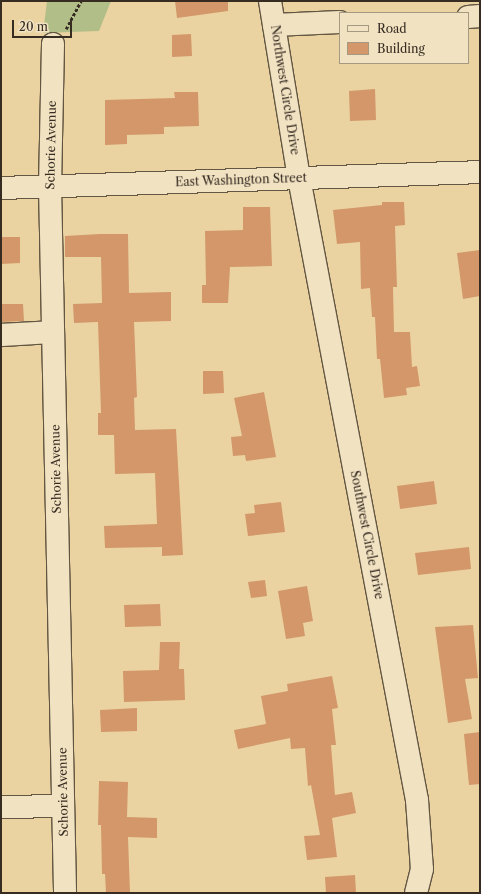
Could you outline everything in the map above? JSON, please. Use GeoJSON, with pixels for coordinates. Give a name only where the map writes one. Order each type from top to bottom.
{"type":"FeatureCollection","features":[{"type":"Feature","properties":{"kind":"street","name":"Northwest Circle Drive"},"geometry":{"type":"LineString","coordinates":[[270,1],[299,178]]}},
{"type":"Feature","properties":{"kind":"street"},"geometry":{"type":"LineString","coordinates":[[469,17],[480,16]]}},
{"type":"Feature","properties":{"kind":"street"},"geometry":{"type":"LineString","coordinates":[[274,26],[339,22]]}},
{"type":"Feature","properties":{"kind":"street","name":"Schorie Avenue"},"geometry":{"type":"LineString","coordinates":[[54,44],[50,186],[65,893]]}},
{"type":"Feature","properties":{"kind":"street","name":"East Washington Street"},"geometry":{"type":"LineString","coordinates":[[1,188],[480,172]]}},
{"type":"Feature","properties":{"kind":"street","name":"Southwest Circle Drive"},"geometry":{"type":"LineString","coordinates":[[299,178],[417,800],[422,868],[416,893]]}},
{"type":"Feature","properties":{"kind":"street"},"geometry":{"type":"LineString","coordinates":[[1,335],[53,332]]}},
{"type":"Feature","properties":{"kind":"street"},"geometry":{"type":"LineString","coordinates":[[1,807],[63,806]]}},
{"type":"Feature","properties":{"kind":"path"},"geometry":{"type":"LineString","coordinates":[[54,44],[62,36],[81,1]]}},
{"type":"Feature","properties":{"kind":"green space"},"geometry":{"type":"Polygon","coordinates":[[[47,1],[111,1],[99,31],[43,33],[47,1]]]}},
{"type":"Feature","properties":{"kind":"building"},"geometry":{"type":"Polygon","coordinates":[[[175,1],[228,1],[228,11],[177,18],[175,1]]]}},
{"type":"Feature","properties":{"kind":"building"},"geometry":{"type":"Polygon","coordinates":[[[191,34],[192,56],[172,57],[172,35],[191,34]]]}},
{"type":"Feature","properties":{"kind":"building"},"geometry":{"type":"Polygon","coordinates":[[[375,89],[376,120],[350,121],[349,91],[375,89]]]}},
{"type":"Feature","properties":{"kind":"building"},"geometry":{"type":"Polygon","coordinates":[[[174,92],[198,92],[199,126],[164,127],[164,134],[127,135],[127,144],[105,145],[105,100],[175,98],[174,92]]]}},
{"type":"Feature","properties":{"kind":"building"},"geometry":{"type":"Polygon","coordinates":[[[382,202],[404,202],[405,225],[395,226],[397,287],[393,287],[394,332],[410,332],[412,367],[417,366],[420,386],[406,388],[407,395],[384,398],[380,359],[377,359],[375,317],[372,317],[370,288],[361,289],[360,242],[337,244],[333,210],[382,205],[382,202]]]}},
{"type":"Feature","properties":{"kind":"building"},"geometry":{"type":"Polygon","coordinates":[[[243,207],[270,207],[272,266],[230,267],[228,303],[202,303],[202,285],[206,285],[205,231],[243,230],[243,207]]]}},
{"type":"Feature","properties":{"kind":"building"},"geometry":{"type":"Polygon","coordinates":[[[128,234],[129,293],[171,292],[171,321],[134,322],[137,397],[134,398],[135,430],[176,429],[183,555],[162,556],[162,547],[105,548],[104,526],[157,524],[155,473],[115,474],[114,435],[98,435],[98,413],[101,413],[98,322],[74,323],[73,304],[102,303],[101,257],[65,257],[65,236],[128,234]]]}},
{"type":"Feature","properties":{"kind":"building"},"geometry":{"type":"Polygon","coordinates":[[[1,237],[20,237],[20,263],[1,264],[1,237]]]}},
{"type":"Feature","properties":{"kind":"building"},"geometry":{"type":"Polygon","coordinates":[[[480,250],[480,296],[463,299],[457,253],[480,250]]]}},
{"type":"Feature","properties":{"kind":"building"},"geometry":{"type":"Polygon","coordinates":[[[1,304],[23,304],[24,321],[1,322],[1,304]]]}},
{"type":"Feature","properties":{"kind":"building"},"geometry":{"type":"Polygon","coordinates":[[[203,371],[223,371],[224,393],[203,394],[203,371]]]}},
{"type":"Feature","properties":{"kind":"building"},"geometry":{"type":"Polygon","coordinates":[[[264,392],[276,457],[246,461],[245,455],[233,456],[231,437],[242,436],[234,398],[264,392]]]}},
{"type":"Feature","properties":{"kind":"building"},"geometry":{"type":"Polygon","coordinates":[[[434,481],[437,504],[400,509],[397,486],[434,481]]]}},
{"type":"Feature","properties":{"kind":"building"},"geometry":{"type":"Polygon","coordinates":[[[281,502],[285,532],[248,536],[245,514],[255,513],[254,505],[281,502]]]}},
{"type":"Feature","properties":{"kind":"building"},"geometry":{"type":"Polygon","coordinates":[[[469,547],[471,569],[418,575],[415,553],[469,547]]]}},
{"type":"Feature","properties":{"kind":"building"},"geometry":{"type":"Polygon","coordinates":[[[265,580],[267,596],[251,598],[248,582],[265,580]]]}},
{"type":"Feature","properties":{"kind":"building"},"geometry":{"type":"Polygon","coordinates":[[[307,586],[313,621],[303,623],[305,636],[286,639],[278,591],[307,586]]]}},
{"type":"Feature","properties":{"kind":"building"},"geometry":{"type":"Polygon","coordinates":[[[160,604],[161,626],[125,627],[124,605],[160,604]]]}},
{"type":"Feature","properties":{"kind":"building"},"geometry":{"type":"Polygon","coordinates":[[[473,625],[478,678],[465,679],[472,719],[448,723],[435,627],[473,625]]]}},
{"type":"Feature","properties":{"kind":"building"},"geometry":{"type":"Polygon","coordinates":[[[160,642],[180,642],[179,669],[184,669],[185,700],[124,702],[123,671],[159,670],[160,642]]]}},
{"type":"Feature","properties":{"kind":"building"},"geometry":{"type":"Polygon","coordinates":[[[332,676],[338,708],[332,709],[336,745],[331,745],[335,795],[352,792],[356,813],[332,818],[337,857],[307,860],[304,836],[320,835],[311,785],[308,786],[305,748],[291,749],[290,738],[238,749],[234,730],[266,724],[261,696],[288,691],[287,684],[332,676]]]}},
{"type":"Feature","properties":{"kind":"building"},"geometry":{"type":"Polygon","coordinates":[[[137,708],[137,731],[101,732],[100,710],[137,708]]]}},
{"type":"Feature","properties":{"kind":"building"},"geometry":{"type":"Polygon","coordinates":[[[480,732],[480,784],[469,785],[464,734],[480,732]]]}},
{"type":"Feature","properties":{"kind":"building"},"geometry":{"type":"Polygon","coordinates":[[[99,781],[128,782],[127,817],[157,818],[157,838],[128,837],[130,893],[106,893],[105,874],[102,874],[101,825],[98,825],[99,781]]]}},
{"type":"Feature","properties":{"kind":"building"},"geometry":{"type":"Polygon","coordinates":[[[355,875],[356,893],[326,893],[325,877],[355,875]]]}}]}
